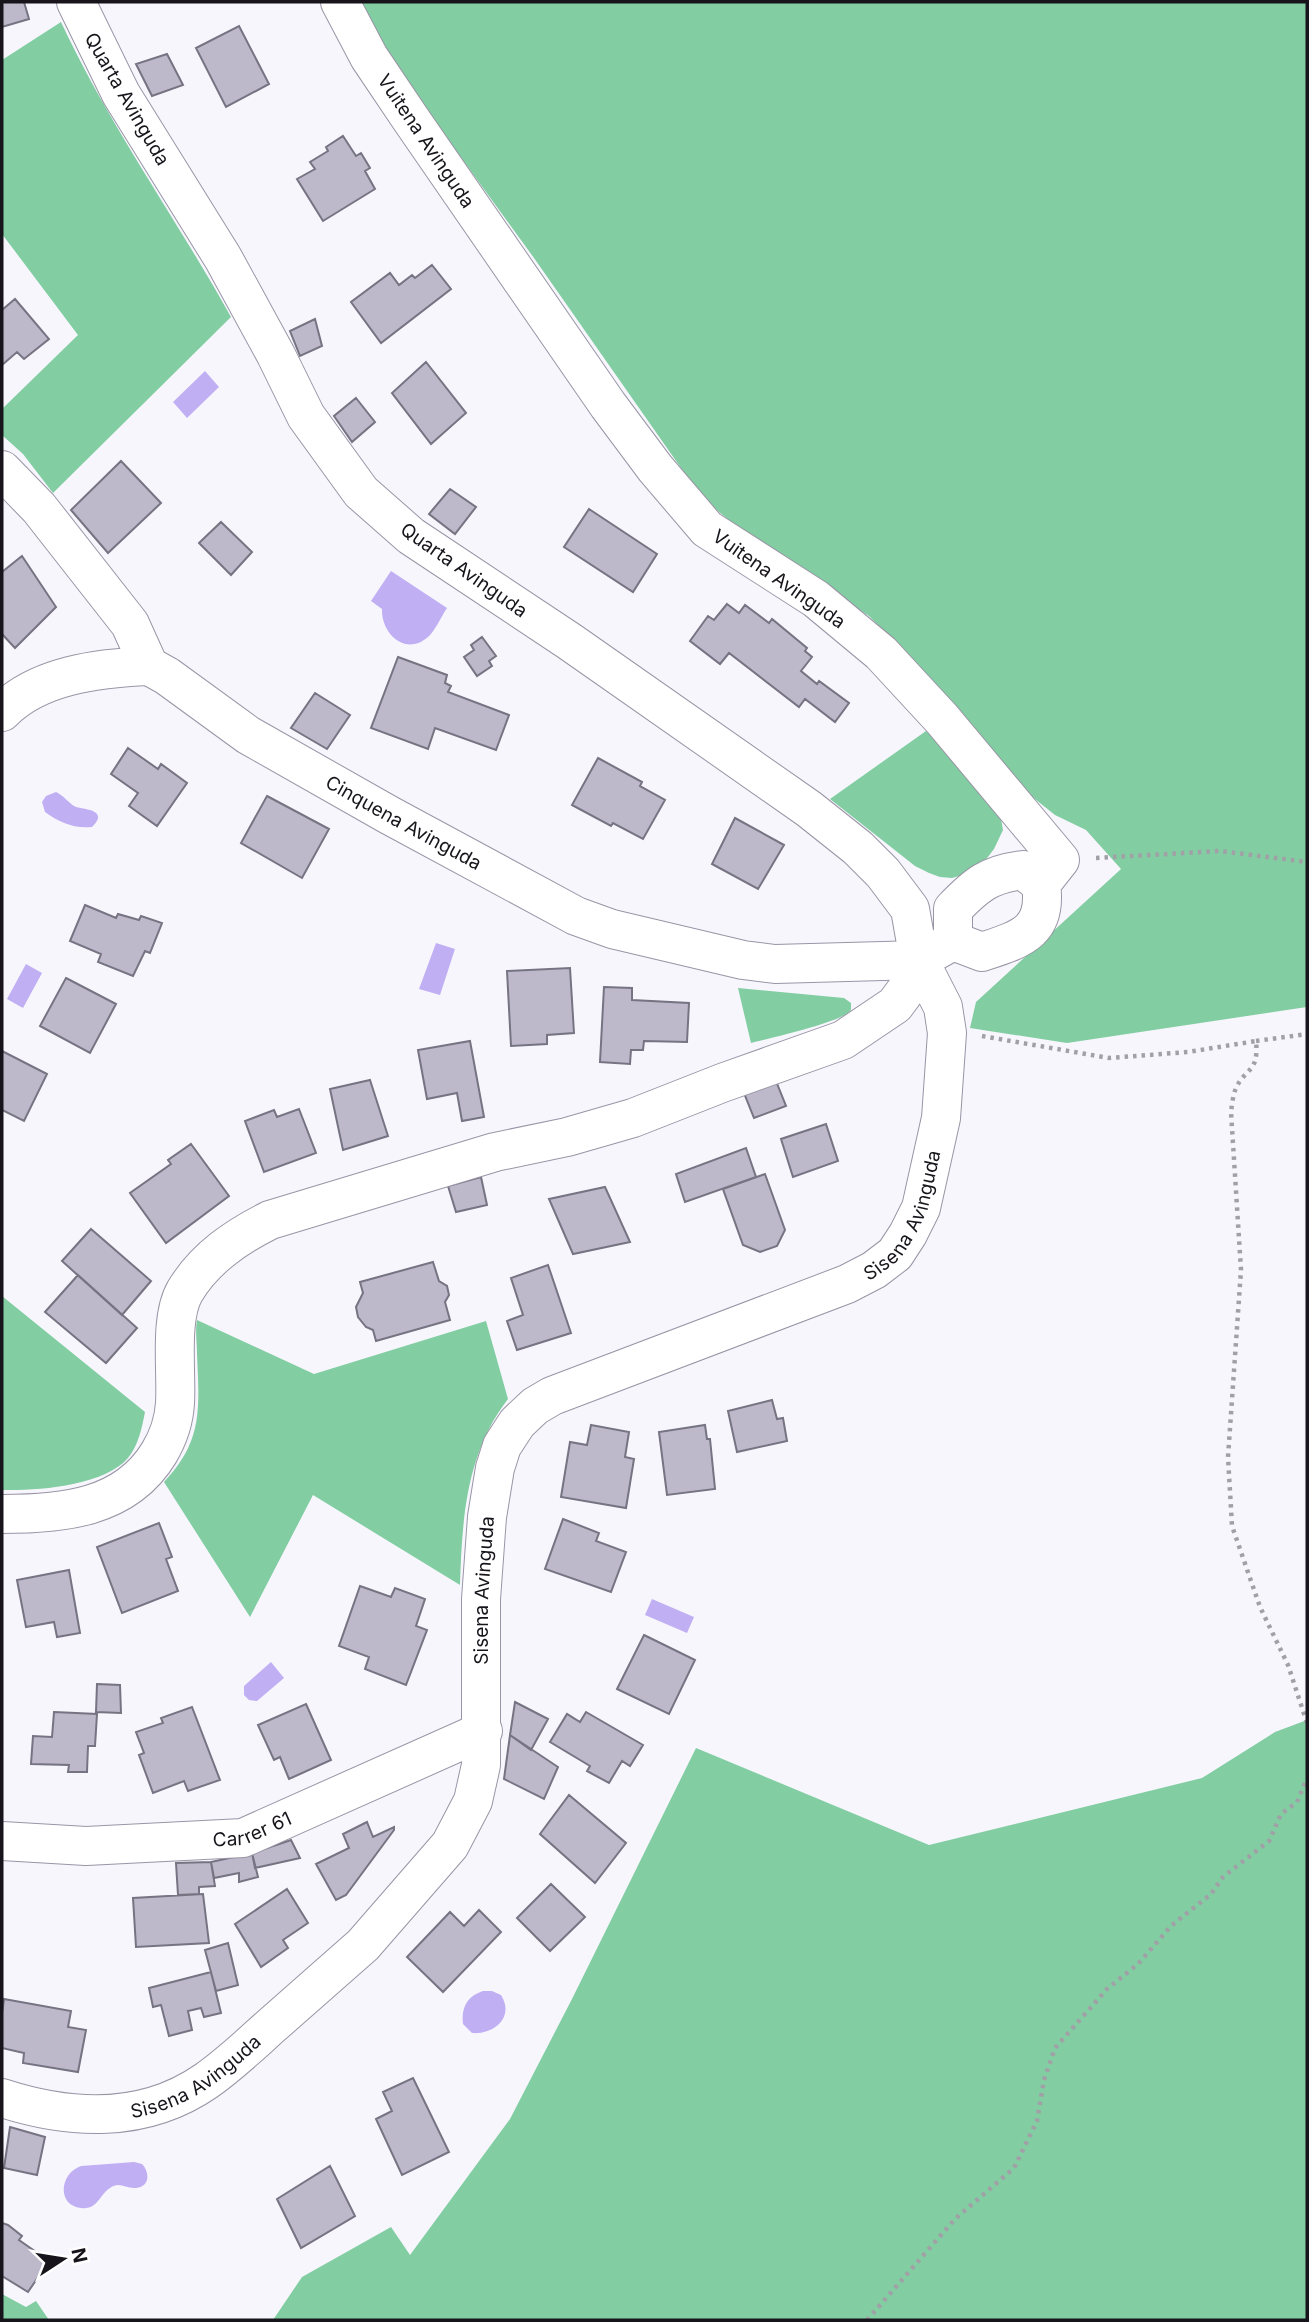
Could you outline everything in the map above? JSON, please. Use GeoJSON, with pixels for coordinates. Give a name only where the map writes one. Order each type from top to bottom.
{"type":"FeatureCollection","features":[{"type":"Feature","properties":{"kind":"street","name":"Quarta Avinguda"},"geometry":{"type":"LineString","coordinates":[[76,2],[121,94],[223,258],[306,416],[361,492],[411,536],[766,778],[858,848],[883,873],[910,909],[919,960]]}},
{"type":"Feature","properties":{"kind":"street","name":"Vuitena Avinguda"},"geometry":{"type":"LineString","coordinates":[[340,2],[369,57],[608,405],[655,468],[707,529],[816,599],[881,653],[942,719],[1050,872]]}},
{"type":"Feature","properties":{"kind":"street"},"geometry":{"type":"LineString","coordinates":[[2,470],[39,508],[130,624],[149,666],[126,667],[50,681],[15,698],[2,712]]}},
{"type":"Feature","properties":{"kind":"street","name":"Cinquena Avinguda"},"geometry":{"type":"LineString","coordinates":[[149,666],[167,676],[247,735],[389,815],[591,923],[760,962],[919,960]]}},
{"type":"Feature","properties":{"kind":"street"},"geometry":{"type":"LineString","coordinates":[[2,1514],[53,1512],[99,1502],[133,1485],[144,1475],[171,1429],[175,1404],[177,1322],[184,1293],[219,1250],[246,1232],[270,1220],[495,1152],[567,1137],[633,1118],[844,1040],[895,1005],[909,986],[919,960],[953,941],[982,952],[1012,942],[1039,922],[1050,872],[1002,872],[976,885],[953,909],[953,941]]}},
{"type":"Feature","properties":{"kind":"street","name":"Sisena Avinguda"},"geometry":{"type":"LineString","coordinates":[[2,2098],[47,2111],[78,2115],[114,2115],[141,2110],[204,2083],[363,1945],[450,1845],[473,1801],[481,1765],[481,1599],[486,1517],[502,1446],[517,1423],[552,1395],[847,1284],[874,1270],[895,1254],[921,1208],[942,1108],[947,1033],[943,1007],[919,960]]}},
{"type":"Feature","properties":{"kind":"street","name":"Carrer 61"},"geometry":{"type":"LineString","coordinates":[[2,1841],[86,1846],[243,1838],[483,1731]]}},
{"type":"Feature","properties":{"kind":"path"},"geometry":{"type":"LineString","coordinates":[[1050,872],[1220,851],[1307,862]]}},
{"type":"Feature","properties":{"kind":"path"},"geometry":{"type":"LineString","coordinates":[[947,1033],[1010,1040],[1109,1058],[1188,1052],[1307,1034]]}},
{"type":"Feature","properties":{"kind":"path"},"geometry":{"type":"LineString","coordinates":[[1256,1041],[1253,1069],[1236,1086],[1231,1112],[1241,1270],[1228,1457],[1232,1526],[1261,1606],[1288,1665],[1307,1723]]}},
{"type":"Feature","properties":{"kind":"path"},"geometry":{"type":"LineString","coordinates":[[867,2320],[954,2219],[1014,2168],[1037,2121],[1044,2080],[1055,2049],[1107,1989],[1138,1964],[1171,1926],[1211,1894],[1223,1877],[1269,1841],[1281,1815],[1297,1802],[1307,1778]]}},
{"type":"Feature","properties":{"kind":"green space"},"geometry":{"type":"Polygon","coordinates":[[[360,2],[1307,2],[1307,1007],[1067,1043],[970,1028],[976,1002],[1121,869],[1086,830],[1055,815],[1006,776],[921,668],[869,616],[746,534],[702,498],[534,258],[377,42],[360,2]]]}},
{"type":"Feature","properties":{"kind":"green space"},"geometry":{"type":"Polygon","coordinates":[[[61,22],[100,98],[231,317],[53,493],[23,454],[2,435],[2,409],[78,335],[2,234],[2,60],[61,22]]]}},
{"type":"Feature","properties":{"kind":"green space"},"geometry":{"type":"Polygon","coordinates":[[[926,731],[998,802],[1003,830],[994,849],[981,866],[970,873],[952,878],[940,877],[915,866],[830,799],[926,731]]]}},
{"type":"Feature","properties":{"kind":"green space"},"geometry":{"type":"Polygon","coordinates":[[[738,988],[844,998],[851,1003],[851,1010],[835,1020],[751,1043],[738,988]]]}},
{"type":"Feature","properties":{"kind":"green space"},"geometry":{"type":"Polygon","coordinates":[[[2,1296],[145,1412],[134,1448],[128,1458],[117,1467],[87,1481],[69,1485],[2,1490],[2,1296]]]}},
{"type":"Feature","properties":{"kind":"green space"},"geometry":{"type":"Polygon","coordinates":[[[197,1320],[314,1374],[486,1321],[508,1399],[494,1420],[475,1464],[462,1536],[460,1585],[313,1495],[250,1617],[164,1482],[177,1467],[193,1437],[198,1406],[197,1320]]]}},
{"type":"Feature","properties":{"kind":"green space"},"geometry":{"type":"Polygon","coordinates":[[[1307,1720],[1307,2320],[273,2320],[302,2277],[391,2227],[410,2255],[510,2119],[696,1748],[929,1845],[1202,1778],[1275,1732],[1307,1720]]]}},
{"type":"Feature","properties":{"kind":"green space"},"geometry":{"type":"Polygon","coordinates":[[[2,2294],[26,2307],[36,2301],[49,2320],[2,2320],[2,2294]]]}},
{"type":"Feature","properties":{"kind":"shaded area"},"geometry":{"type":"Polygon","coordinates":[[[205,371],[219,387],[187,418],[173,402],[205,371]]]}},
{"type":"Feature","properties":{"kind":"shaded area"},"geometry":{"type":"Polygon","coordinates":[[[391,571],[447,608],[436,628],[419,643],[396,640],[386,626],[382,609],[371,601],[391,571]]]}},
{"type":"Feature","properties":{"kind":"shaded area"},"geometry":{"type":"Polygon","coordinates":[[[56,792],[74,806],[96,813],[97,821],[92,827],[79,827],[45,812],[42,802],[46,796],[56,792]]]}},
{"type":"Feature","properties":{"kind":"shaded area"},"geometry":{"type":"Polygon","coordinates":[[[436,943],[455,949],[440,995],[419,989],[436,943]]]}},
{"type":"Feature","properties":{"kind":"shaded area"},"geometry":{"type":"Polygon","coordinates":[[[26,964],[42,973],[23,1008],[7,999],[26,964]]]}},
{"type":"Feature","properties":{"kind":"shaded area"},"geometry":{"type":"Polygon","coordinates":[[[652,1599],[694,1617],[687,1633],[645,1615],[652,1599]]]}},
{"type":"Feature","properties":{"kind":"shaded area"},"geometry":{"type":"Polygon","coordinates":[[[271,1662],[284,1678],[257,1701],[249,1700],[244,1695],[244,1686],[271,1662]]]}},
{"type":"Feature","properties":{"kind":"shaded area"},"geometry":{"type":"Polygon","coordinates":[[[483,1991],[501,1995],[505,2003],[504,2017],[495,2028],[472,2033],[463,2024],[464,2008],[469,1999],[483,1991]]]}},
{"type":"Feature","properties":{"kind":"shaded area"},"geometry":{"type":"Polygon","coordinates":[[[134,2162],[142,2164],[146,2171],[147,2179],[141,2187],[114,2186],[87,2208],[73,2206],[64,2195],[65,2182],[69,2175],[81,2166],[134,2162]]]}},
{"type":"Feature","properties":{"kind":"building"},"geometry":{"type":"Polygon","coordinates":[[[2,2],[24,2],[29,19],[2,27],[2,2]]]}},
{"type":"Feature","properties":{"kind":"building"},"geometry":{"type":"Polygon","coordinates":[[[239,26],[269,84],[226,107],[196,48],[239,26]]]}},
{"type":"Feature","properties":{"kind":"building"},"geometry":{"type":"Polygon","coordinates":[[[167,54],[183,85],[152,96],[136,64],[167,54]]]}},
{"type":"Feature","properties":{"kind":"building"},"geometry":{"type":"Polygon","coordinates":[[[343,136],[356,156],[361,153],[370,168],[365,171],[375,189],[323,221],[297,179],[315,169],[310,162],[328,151],[326,147],[343,136]]]}},
{"type":"Feature","properties":{"kind":"building"},"geometry":{"type":"Polygon","coordinates":[[[432,265],[451,289],[381,343],[351,302],[390,273],[399,285],[412,275],[415,278],[432,265]]]}},
{"type":"Feature","properties":{"kind":"building"},"geometry":{"type":"Polygon","coordinates":[[[15,299],[49,339],[24,359],[17,352],[2,365],[2,310],[15,299]]]}},
{"type":"Feature","properties":{"kind":"building"},"geometry":{"type":"Polygon","coordinates":[[[315,319],[322,346],[300,356],[290,331],[315,319]]]}},
{"type":"Feature","properties":{"kind":"building"},"geometry":{"type":"Polygon","coordinates":[[[426,362],[466,413],[431,444],[392,393],[426,362]]]}},
{"type":"Feature","properties":{"kind":"building"},"geometry":{"type":"Polygon","coordinates":[[[356,398],[375,422],[352,442],[334,416],[356,398]]]}},
{"type":"Feature","properties":{"kind":"building"},"geometry":{"type":"Polygon","coordinates":[[[121,461],[161,503],[108,553],[71,510],[121,461]]]}},
{"type":"Feature","properties":{"kind":"building"},"geometry":{"type":"Polygon","coordinates":[[[450,489],[476,507],[455,534],[429,514],[450,489]]]}},
{"type":"Feature","properties":{"kind":"building"},"geometry":{"type":"Polygon","coordinates":[[[589,509],[657,554],[633,592],[564,547],[589,509]]]}},
{"type":"Feature","properties":{"kind":"building"},"geometry":{"type":"Polygon","coordinates":[[[221,522],[252,552],[231,575],[199,543],[221,522]]]}},
{"type":"Feature","properties":{"kind":"building"},"geometry":{"type":"Polygon","coordinates":[[[22,556],[56,607],[15,648],[2,634],[2,572],[22,556]]]}},
{"type":"Feature","properties":{"kind":"building"},"geometry":{"type":"Polygon","coordinates":[[[727,604],[739,613],[745,605],[769,623],[772,619],[807,648],[805,651],[812,657],[801,671],[849,703],[835,722],[805,699],[799,707],[729,653],[720,664],[690,641],[708,616],[714,620],[727,604]]]}},
{"type":"Feature","properties":{"kind":"building"},"geometry":{"type":"Polygon","coordinates":[[[482,637],[496,656],[489,661],[492,666],[477,676],[464,657],[474,650],[471,645],[482,637]]]}},
{"type":"Feature","properties":{"kind":"building"},"geometry":{"type":"Polygon","coordinates":[[[398,657],[447,675],[445,683],[451,686],[448,692],[509,715],[496,750],[435,728],[428,749],[371,728],[398,657]]]}},
{"type":"Feature","properties":{"kind":"building"},"geometry":{"type":"Polygon","coordinates":[[[315,693],[350,715],[327,749],[291,728],[315,693]]]}},
{"type":"Feature","properties":{"kind":"building"},"geometry":{"type":"Polygon","coordinates":[[[128,748],[158,769],[161,764],[187,783],[157,826],[129,806],[138,793],[111,774],[128,748]]]}},
{"type":"Feature","properties":{"kind":"building"},"geometry":{"type":"Polygon","coordinates":[[[598,758],[642,782],[640,786],[665,800],[643,839],[572,805],[598,758]]]}},
{"type":"Feature","properties":{"kind":"building"},"geometry":{"type":"Polygon","coordinates":[[[267,796],[329,829],[302,878],[241,843],[267,796]]]}},
{"type":"Feature","properties":{"kind":"building"},"geometry":{"type":"Polygon","coordinates":[[[735,818],[784,845],[758,889],[712,864],[735,818]]]}},
{"type":"Feature","properties":{"kind":"building"},"geometry":{"type":"Polygon","coordinates":[[[85,905],[116,918],[118,914],[139,920],[141,916],[162,923],[150,953],[145,951],[133,976],[98,962],[101,954],[70,941],[85,905]]]}},
{"type":"Feature","properties":{"kind":"building"},"geometry":{"type":"Polygon","coordinates":[[[570,968],[574,1033],[547,1035],[547,1044],[511,1046],[507,971],[570,968]]]}},
{"type":"Feature","properties":{"kind":"building"},"geometry":{"type":"Polygon","coordinates":[[[66,978],[116,1004],[90,1053],[40,1026],[66,978]]]}},
{"type":"Feature","properties":{"kind":"building"},"geometry":{"type":"Polygon","coordinates":[[[604,987],[632,988],[632,1000],[689,1003],[687,1042],[644,1041],[643,1050],[631,1050],[630,1064],[600,1062],[604,987]]]}},
{"type":"Feature","properties":{"kind":"building"},"geometry":{"type":"Polygon","coordinates":[[[470,1041],[484,1117],[462,1121],[457,1093],[427,1099],[418,1050],[470,1041]]]}},
{"type":"Feature","properties":{"kind":"building"},"geometry":{"type":"Polygon","coordinates":[[[2,1051],[47,1074],[24,1121],[2,1110],[2,1051]]]}},
{"type":"Feature","properties":{"kind":"building"},"geometry":{"type":"Polygon","coordinates":[[[370,1080],[388,1136],[343,1150],[330,1089],[370,1080]]]}},
{"type":"Feature","properties":{"kind":"building"},"geometry":{"type":"Polygon","coordinates":[[[776,1081],[786,1106],[754,1118],[744,1093],[776,1081]]]}},
{"type":"Feature","properties":{"kind":"building"},"geometry":{"type":"Polygon","coordinates":[[[299,1109],[316,1153],[264,1172],[245,1121],[274,1110],[277,1117],[299,1109]]]}},
{"type":"Feature","properties":{"kind":"building"},"geometry":{"type":"Polygon","coordinates":[[[826,1124],[838,1161],[793,1177],[781,1139],[826,1124]]]}},
{"type":"Feature","properties":{"kind":"building"},"geometry":{"type":"Polygon","coordinates":[[[191,1144],[229,1196],[166,1243],[130,1193],[171,1164],[168,1160],[191,1144]]]}},
{"type":"Feature","properties":{"kind":"building"},"geometry":{"type":"Polygon","coordinates":[[[746,1148],[756,1177],[685,1202],[676,1174],[746,1148]]]}},
{"type":"Feature","properties":{"kind":"building"},"geometry":{"type":"Polygon","coordinates":[[[765,1174],[785,1230],[777,1246],[760,1252],[743,1245],[723,1189],[765,1174]]]}},
{"type":"Feature","properties":{"kind":"building"},"geometry":{"type":"Polygon","coordinates":[[[481,1177],[487,1205],[456,1212],[448,1186],[481,1177]]]}},
{"type":"Feature","properties":{"kind":"building"},"geometry":{"type":"Polygon","coordinates":[[[605,1187],[630,1242],[573,1254],[549,1199],[605,1187]]]}},
{"type":"Feature","properties":{"kind":"building"},"geometry":{"type":"Polygon","coordinates":[[[91,1229],[151,1281],[122,1315],[62,1261],[91,1229]]]}},
{"type":"Feature","properties":{"kind":"building"},"geometry":{"type":"Polygon","coordinates":[[[433,1262],[439,1281],[447,1286],[449,1295],[445,1302],[450,1320],[376,1341],[373,1330],[366,1327],[358,1317],[356,1307],[363,1293],[360,1282],[433,1262]]]}},
{"type":"Feature","properties":{"kind":"building"},"geometry":{"type":"Polygon","coordinates":[[[548,1265],[571,1333],[517,1350],[507,1321],[523,1315],[511,1278],[548,1265]]]}},
{"type":"Feature","properties":{"kind":"building"},"geometry":{"type":"Polygon","coordinates":[[[78,1275],[137,1328],[106,1363],[45,1312],[78,1275]]]}},
{"type":"Feature","properties":{"kind":"building"},"geometry":{"type":"Polygon","coordinates":[[[772,1400],[777,1419],[783,1418],[787,1441],[737,1452],[728,1411],[772,1400]]]}},
{"type":"Feature","properties":{"kind":"building"},"geometry":{"type":"Polygon","coordinates":[[[591,1425],[629,1432],[625,1457],[634,1459],[626,1508],[561,1497],[570,1442],[587,1445],[591,1425]]]}},
{"type":"Feature","properties":{"kind":"building"},"geometry":{"type":"Polygon","coordinates":[[[705,1425],[707,1439],[710,1439],[715,1489],[667,1495],[659,1432],[705,1425]]]}},
{"type":"Feature","properties":{"kind":"building"},"geometry":{"type":"Polygon","coordinates":[[[563,1519],[599,1533],[596,1541],[626,1552],[611,1592],[545,1569],[563,1519]]]}},
{"type":"Feature","properties":{"kind":"building"},"geometry":{"type":"Polygon","coordinates":[[[159,1523],[172,1557],[166,1559],[178,1591],[122,1613],[97,1547],[159,1523]]]}},
{"type":"Feature","properties":{"kind":"building"},"geometry":{"type":"Polygon","coordinates":[[[69,1570],[80,1633],[57,1637],[54,1622],[26,1627],[17,1580],[69,1570]]]}},
{"type":"Feature","properties":{"kind":"building"},"geometry":{"type":"Polygon","coordinates":[[[360,1586],[391,1597],[395,1588],[425,1599],[416,1626],[427,1630],[406,1685],[365,1669],[369,1657],[339,1646],[360,1586]]]}},
{"type":"Feature","properties":{"kind":"building"},"geometry":{"type":"Polygon","coordinates":[[[644,1635],[695,1660],[669,1714],[617,1689],[644,1635]]]}},
{"type":"Feature","properties":{"kind":"building"},"geometry":{"type":"Polygon","coordinates":[[[97,1684],[120,1685],[121,1713],[96,1712],[97,1684]]]}},
{"type":"Feature","properties":{"kind":"building"},"geometry":{"type":"Polygon","coordinates":[[[515,1702],[548,1719],[531,1750],[510,1735],[515,1702]]]}},
{"type":"Feature","properties":{"kind":"building"},"geometry":{"type":"Polygon","coordinates":[[[306,1704],[331,1760],[289,1779],[280,1757],[274,1760],[258,1725],[306,1704]]]}},
{"type":"Feature","properties":{"kind":"building"},"geometry":{"type":"Polygon","coordinates":[[[192,1707],[220,1780],[188,1791],[184,1781],[153,1793],[139,1755],[144,1753],[136,1732],[163,1723],[161,1718],[192,1707]]]}},
{"type":"Feature","properties":{"kind":"building"},"geometry":{"type":"Polygon","coordinates":[[[54,1712],[97,1714],[95,1746],[88,1746],[87,1772],[68,1772],[69,1765],[31,1764],[33,1736],[52,1737],[54,1712]]]}},
{"type":"Feature","properties":{"kind":"building"},"geometry":{"type":"Polygon","coordinates":[[[586,1712],[643,1745],[630,1766],[622,1761],[609,1783],[587,1771],[590,1766],[550,1742],[567,1714],[580,1722],[586,1712]]]}},
{"type":"Feature","properties":{"kind":"building"},"geometry":{"type":"Polygon","coordinates":[[[510,1735],[558,1767],[544,1799],[504,1779],[510,1735]]]}},
{"type":"Feature","properties":{"kind":"building"},"geometry":{"type":"Polygon","coordinates":[[[569,1795],[626,1843],[595,1883],[540,1834],[569,1795]]]}},
{"type":"Feature","properties":{"kind":"building"},"geometry":{"type":"Polygon","coordinates":[[[367,1822],[373,1837],[394,1827],[394,1830],[346,1895],[336,1900],[316,1864],[349,1848],[343,1834],[367,1822]]]}},
{"type":"Feature","properties":{"kind":"building"},"geometry":{"type":"Polygon","coordinates":[[[291,1840],[300,1858],[255,1868],[252,1853],[291,1840]]]}},
{"type":"Feature","properties":{"kind":"building"},"geometry":{"type":"Polygon","coordinates":[[[252,1853],[258,1877],[239,1882],[239,1873],[214,1878],[211,1862],[252,1853]]]}},
{"type":"Feature","properties":{"kind":"building"},"geometry":{"type":"Polygon","coordinates":[[[211,1862],[215,1886],[199,1887],[199,1894],[178,1895],[176,1863],[211,1862]]]}},
{"type":"Feature","properties":{"kind":"building"},"geometry":{"type":"Polygon","coordinates":[[[551,1884],[585,1917],[550,1951],[517,1918],[551,1884]]]}},
{"type":"Feature","properties":{"kind":"building"},"geometry":{"type":"Polygon","coordinates":[[[287,1889],[308,1923],[283,1940],[288,1948],[261,1967],[235,1924],[287,1889]]]}},
{"type":"Feature","properties":{"kind":"building"},"geometry":{"type":"Polygon","coordinates":[[[203,1894],[209,1943],[136,1947],[133,1898],[203,1894]]]}},
{"type":"Feature","properties":{"kind":"building"},"geometry":{"type":"Polygon","coordinates":[[[479,1910],[501,1932],[443,1992],[407,1957],[450,1912],[464,1926],[479,1910]]]}},
{"type":"Feature","properties":{"kind":"building"},"geometry":{"type":"Polygon","coordinates":[[[228,1943],[238,1985],[216,1991],[205,1950],[228,1943]]]}},
{"type":"Feature","properties":{"kind":"building"},"geometry":{"type":"Polygon","coordinates":[[[211,1972],[221,2013],[204,2017],[201,2008],[188,2011],[192,2030],[169,2036],[161,2005],[153,2007],[149,1988],[211,1972]]]}},
{"type":"Feature","properties":{"kind":"building"},"geometry":{"type":"Polygon","coordinates":[[[4,1999],[71,2011],[68,2027],[86,2030],[78,2072],[23,2063],[24,2053],[2,2048],[4,1999]]]}},
{"type":"Feature","properties":{"kind":"building"},"geometry":{"type":"Polygon","coordinates":[[[413,2078],[449,2152],[402,2175],[376,2119],[392,2111],[383,2092],[413,2078]]]}},
{"type":"Feature","properties":{"kind":"building"},"geometry":{"type":"Polygon","coordinates":[[[10,2127],[45,2137],[37,2175],[4,2168],[10,2127]]]}},
{"type":"Feature","properties":{"kind":"building"},"geometry":{"type":"Polygon","coordinates":[[[330,2166],[355,2216],[301,2248],[277,2199],[330,2166]]]}},
{"type":"Feature","properties":{"kind":"building"},"geometry":{"type":"Polygon","coordinates":[[[2,2223],[22,2236],[19,2240],[49,2261],[28,2292],[2,2276],[2,2223]]]}}]}
